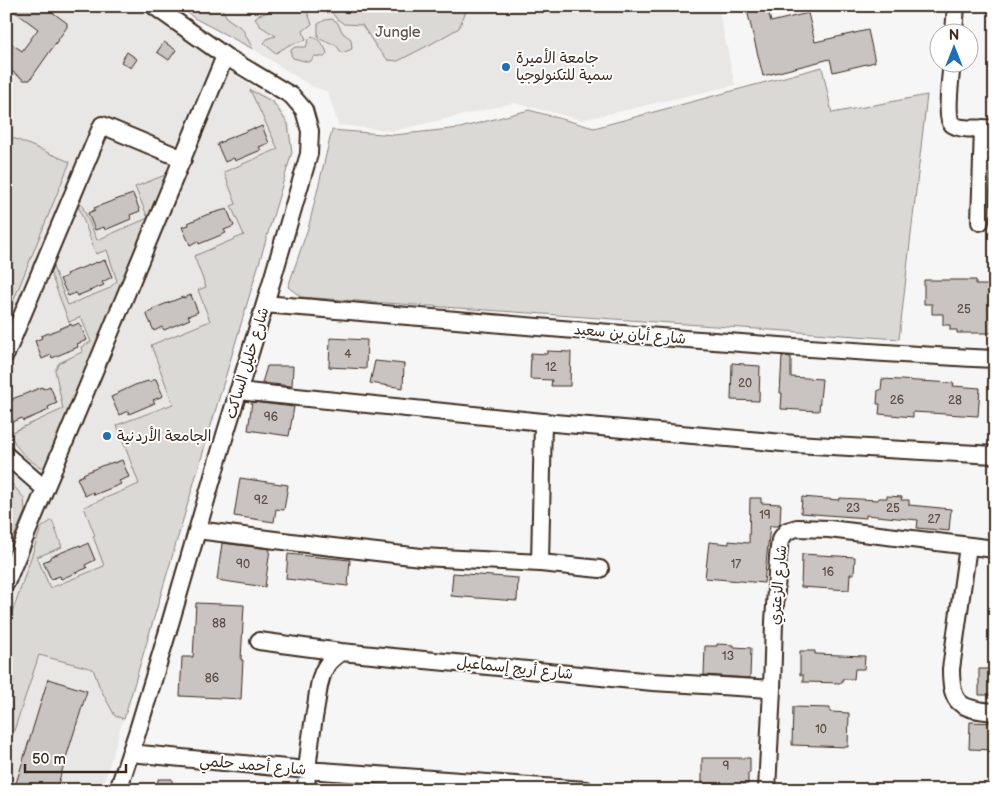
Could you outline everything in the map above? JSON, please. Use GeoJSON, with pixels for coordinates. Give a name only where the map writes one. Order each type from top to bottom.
{"type":"FeatureCollection","features":[{"type":"Feature","properties":{"kind":"street","name":"شارع خليل الساكت"},"geometry":{"type":"LineString","coordinates":[[118,790],[167,634],[309,154],[310,131],[304,110],[292,96],[225,56],[154,6]]}},
{"type":"Feature","properties":{"kind":"street"},"geometry":{"type":"LineString","coordinates":[[955,22],[956,6]]}},
{"type":"Feature","properties":{"kind":"street"},"geometry":{"type":"LineString","coordinates":[[6,583],[225,56]]}},
{"type":"Feature","properties":{"kind":"street"},"geometry":{"type":"LineString","coordinates":[[951,72],[948,112],[950,122],[953,125],[965,128],[989,128],[980,222]]}},
{"type":"Feature","properties":{"kind":"street"},"geometry":{"type":"LineString","coordinates":[[6,354],[102,125],[182,159]]}},
{"type":"Feature","properties":{"kind":"street","name":"شارع أبان بن سعيد"},"geometry":{"type":"LineString","coordinates":[[265,304],[676,338],[905,355],[995,359]]}},
{"type":"Feature","properties":{"kind":"street"},"geometry":{"type":"LineString","coordinates":[[238,391],[543,422],[795,444],[995,455]]}},
{"type":"Feature","properties":{"kind":"street"},"geometry":{"type":"LineString","coordinates":[[540,563],[543,422]]}},
{"type":"Feature","properties":{"kind":"street"},"geometry":{"type":"LineString","coordinates":[[6,455],[45,489]]}},
{"type":"Feature","properties":{"kind":"street","name":"شارع الزعتري"},"geometry":{"type":"LineString","coordinates":[[768,790],[778,557],[780,540],[787,531],[797,528],[829,529],[995,549]]}},
{"type":"Feature","properties":{"kind":"street"},"geometry":{"type":"LineString","coordinates":[[197,530],[421,557],[540,563],[600,569]]}},
{"type":"Feature","properties":{"kind":"street"},"geometry":{"type":"LineString","coordinates":[[968,546],[951,668],[951,681],[953,692],[960,704],[973,710],[995,712]]}},
{"type":"Feature","properties":{"kind":"street","name":"شارع أريج إسماعيل"},"geometry":{"type":"LineString","coordinates":[[259,641],[341,652],[653,682],[772,689]]}},
{"type":"Feature","properties":{"kind":"street"},"geometry":{"type":"LineString","coordinates":[[306,790],[315,708],[322,674],[327,665],[341,652]]}},
{"type":"Feature","properties":{"kind":"street","name":"شارع أحمد حلمي"},"geometry":{"type":"LineString","coordinates":[[130,753],[490,786],[586,790]]}},
{"type":"Feature","properties":{"kind":"shaded area","name":"الجامعة الأردنية"},"geometry":{"type":"Polygon","coordinates":[[[6,6],[135,6],[275,102],[290,123],[292,152],[102,790],[6,790],[6,6]]]}},
{"type":"Feature","properties":{"kind":"shaded area","name":"جامعة الأميرة سمية للتكنولوجيا"},"geometry":{"type":"Polygon","coordinates":[[[179,6],[718,6],[735,85],[582,120],[514,103],[394,131],[338,125],[328,92],[311,86],[253,49],[194,18],[179,6]]]}},
{"type":"Feature","properties":{"kind":"green space"},"geometry":{"type":"Polygon","coordinates":[[[179,6],[220,6],[228,19],[242,28],[253,49],[194,18],[179,6]]]}},
{"type":"Feature","properties":{"kind":"green space"},"geometry":{"type":"Polygon","coordinates":[[[271,6],[305,6],[312,24],[303,31],[306,40],[289,45],[276,53],[268,47],[264,43],[268,38],[276,36],[260,26],[255,19],[258,15],[269,12],[271,6]]]}},
{"type":"Feature","properties":{"kind":"green space","name":"Jungle"},"geometry":{"type":"Polygon","coordinates":[[[327,6],[468,6],[459,28],[398,61],[388,60],[377,48],[362,25],[344,24],[336,18],[327,6]]]}},
{"type":"Feature","properties":{"kind":"green space"},"geometry":{"type":"Polygon","coordinates":[[[332,19],[337,22],[343,33],[351,39],[352,49],[342,53],[335,44],[318,38],[318,24],[332,19]]]}},
{"type":"Feature","properties":{"kind":"green space"},"geometry":{"type":"Polygon","coordinates":[[[312,36],[321,43],[327,54],[324,57],[314,56],[308,62],[293,58],[291,50],[295,47],[306,47],[312,36]]]}},
{"type":"Feature","properties":{"kind":"green space"},"geometry":{"type":"Polygon","coordinates":[[[822,67],[832,113],[927,95],[899,339],[301,297],[288,287],[309,225],[332,130],[394,135],[460,128],[529,110],[594,128],[822,67]]]}},
{"type":"Feature","properties":{"kind":"green space"},"geometry":{"type":"Polygon","coordinates":[[[250,90],[273,102],[288,124],[292,152],[124,719],[115,716],[100,688],[93,669],[39,655],[6,755],[6,626],[41,528],[52,520],[62,547],[37,557],[50,588],[104,566],[84,507],[139,484],[117,425],[173,404],[151,345],[210,321],[198,290],[206,287],[194,256],[244,235],[231,206],[236,204],[224,172],[278,149],[250,90]]]}},
{"type":"Feature","properties":{"kind":"green space"},"geometry":{"type":"Polygon","coordinates":[[[6,135],[70,162],[6,319],[6,135]]]}},
{"type":"Feature","properties":{"kind":"green space"},"geometry":{"type":"Polygon","coordinates":[[[166,175],[44,469],[24,454],[16,445],[10,433],[63,409],[55,370],[59,363],[82,352],[81,347],[91,342],[81,317],[69,322],[49,269],[53,267],[68,305],[108,289],[117,281],[107,250],[96,254],[78,205],[81,203],[97,240],[148,218],[135,187],[166,175]]]}},
{"type":"Feature","properties":{"kind":"green space"},"geometry":{"type":"Polygon","coordinates":[[[6,477],[24,498],[25,511],[6,555],[6,477]]]}},
{"type":"Feature","properties":{"kind":"building"},"geometry":{"type":"Polygon","coordinates":[[[7,6],[44,6],[67,23],[67,27],[30,80],[24,80],[6,67],[6,40],[22,51],[38,29],[7,6]]]}},
{"type":"Feature","properties":{"kind":"building"},"geometry":{"type":"Polygon","coordinates":[[[746,6],[767,6],[771,22],[808,13],[815,42],[868,30],[875,62],[833,72],[830,59],[763,76],[746,6]]]}},
{"type":"Feature","properties":{"kind":"building"},"geometry":{"type":"Polygon","coordinates":[[[164,42],[176,50],[169,60],[157,52],[164,42]]]}},
{"type":"Feature","properties":{"kind":"building"},"geometry":{"type":"Polygon","coordinates":[[[127,52],[137,59],[131,68],[121,62],[127,52]]]}},
{"type":"Feature","properties":{"kind":"building"},"geometry":{"type":"Polygon","coordinates":[[[262,126],[269,143],[259,147],[261,150],[235,161],[234,158],[225,162],[217,144],[262,126]]]}},
{"type":"Feature","properties":{"kind":"building"},"geometry":{"type":"Polygon","coordinates":[[[133,194],[140,211],[130,215],[131,219],[105,230],[104,227],[95,230],[88,213],[95,210],[94,208],[133,194]]]}},
{"type":"Feature","properties":{"kind":"building"},"geometry":{"type":"Polygon","coordinates":[[[227,209],[234,226],[224,230],[226,233],[199,244],[198,241],[190,245],[182,227],[206,215],[227,209]]]}},
{"type":"Feature","properties":{"kind":"building"},"geometry":{"type":"Polygon","coordinates":[[[105,260],[112,277],[102,282],[104,285],[77,296],[76,293],[68,296],[60,279],[67,276],[66,274],[105,260]]]}},
{"type":"Feature","properties":{"kind":"building"},"geometry":{"type":"Polygon","coordinates":[[[924,280],[976,280],[976,285],[995,285],[995,333],[957,333],[957,330],[950,330],[950,325],[943,325],[943,314],[932,314],[932,304],[924,304],[924,280]]]}},
{"type":"Feature","properties":{"kind":"building"},"geometry":{"type":"Polygon","coordinates":[[[191,295],[198,312],[188,316],[190,319],[164,330],[162,327],[154,331],[146,313],[191,295]]]}},
{"type":"Feature","properties":{"kind":"building"},"geometry":{"type":"Polygon","coordinates":[[[79,323],[87,340],[77,344],[78,347],[52,358],[51,355],[42,359],[35,341],[42,338],[41,336],[71,324],[72,326],[79,323]]]}},
{"type":"Feature","properties":{"kind":"building"},"geometry":{"type":"Polygon","coordinates":[[[330,338],[367,340],[366,369],[329,367],[330,338]]]}},
{"type":"Feature","properties":{"kind":"building"},"geometry":{"type":"Polygon","coordinates":[[[547,351],[571,352],[570,386],[551,386],[552,380],[530,379],[531,353],[547,354],[547,351]]]}},
{"type":"Feature","properties":{"kind":"building"},"geometry":{"type":"Polygon","coordinates":[[[782,356],[791,357],[791,377],[822,379],[819,411],[781,409],[782,356]]]}},
{"type":"Feature","properties":{"kind":"building"},"geometry":{"type":"Polygon","coordinates":[[[375,361],[404,364],[403,388],[370,383],[375,361]]]}},
{"type":"Feature","properties":{"kind":"building"},"geometry":{"type":"Polygon","coordinates":[[[732,363],[760,366],[759,401],[731,400],[732,363]]]}},
{"type":"Feature","properties":{"kind":"building"},"geometry":{"type":"Polygon","coordinates":[[[267,366],[293,366],[292,386],[262,383],[267,366]]]}},
{"type":"Feature","properties":{"kind":"building"},"geometry":{"type":"Polygon","coordinates":[[[156,379],[163,396],[153,400],[155,403],[129,414],[128,411],[119,415],[111,397],[135,385],[156,379]]]}},
{"type":"Feature","properties":{"kind":"building"},"geometry":{"type":"Polygon","coordinates":[[[882,379],[954,383],[953,386],[980,388],[978,416],[913,412],[913,417],[879,414],[880,404],[877,404],[878,390],[881,390],[882,379]]]}},
{"type":"Feature","properties":{"kind":"building"},"geometry":{"type":"Polygon","coordinates":[[[50,386],[57,403],[48,407],[49,410],[23,421],[22,418],[13,422],[6,404],[13,401],[12,399],[42,387],[43,389],[50,386]]]}},
{"type":"Feature","properties":{"kind":"building"},"geometry":{"type":"Polygon","coordinates":[[[252,402],[294,407],[289,436],[248,430],[252,402]]]}},
{"type":"Feature","properties":{"kind":"building"},"geometry":{"type":"Polygon","coordinates":[[[122,460],[129,477],[119,481],[121,484],[94,495],[93,492],[85,496],[77,478],[101,466],[122,460]]]}},
{"type":"Feature","properties":{"kind":"building"},"geometry":{"type":"Polygon","coordinates":[[[240,478],[288,485],[284,510],[276,509],[274,522],[234,516],[240,478]]]}},
{"type":"Feature","properties":{"kind":"building"},"geometry":{"type":"Polygon","coordinates":[[[887,496],[902,497],[901,500],[909,500],[909,505],[951,509],[949,531],[917,528],[918,520],[866,515],[866,518],[801,513],[802,497],[839,500],[840,498],[878,500],[878,498],[887,498],[887,496]]]}},
{"type":"Feature","properties":{"kind":"building"},"geometry":{"type":"Polygon","coordinates":[[[750,498],[761,498],[761,503],[781,504],[780,524],[778,526],[770,526],[764,583],[705,578],[709,542],[749,543],[750,498]]]}},
{"type":"Feature","properties":{"kind":"building"},"geometry":{"type":"Polygon","coordinates":[[[88,543],[95,560],[85,565],[87,568],[61,579],[60,576],[51,579],[43,562],[50,559],[50,557],[88,543]]]}},
{"type":"Feature","properties":{"kind":"building"},"geometry":{"type":"Polygon","coordinates":[[[222,543],[270,549],[265,587],[217,580],[222,543]]]}},
{"type":"Feature","properties":{"kind":"building"},"geometry":{"type":"Polygon","coordinates":[[[288,554],[350,560],[348,586],[286,579],[288,554]]]}},
{"type":"Feature","properties":{"kind":"building"},"geometry":{"type":"Polygon","coordinates":[[[802,554],[855,557],[854,574],[850,574],[849,590],[801,587],[802,554]]]}},
{"type":"Feature","properties":{"kind":"building"},"geometry":{"type":"Polygon","coordinates":[[[453,573],[518,578],[517,601],[451,596],[453,573]]]}},
{"type":"Feature","properties":{"kind":"building"},"geometry":{"type":"Polygon","coordinates":[[[196,603],[244,605],[241,699],[180,696],[182,657],[193,657],[196,603]]]}},
{"type":"Feature","properties":{"kind":"building"},"geometry":{"type":"Polygon","coordinates":[[[717,644],[751,648],[750,678],[704,675],[705,646],[717,646],[717,644]]]}},
{"type":"Feature","properties":{"kind":"building"},"geometry":{"type":"Polygon","coordinates":[[[800,651],[815,651],[815,654],[865,656],[864,669],[855,669],[854,679],[842,679],[842,683],[803,682],[803,675],[800,675],[800,651]]]}},
{"type":"Feature","properties":{"kind":"building"},"geometry":{"type":"Polygon","coordinates":[[[979,669],[995,669],[995,695],[979,695],[979,669]]]}},
{"type":"Feature","properties":{"kind":"building"},"geometry":{"type":"Polygon","coordinates":[[[48,679],[87,691],[56,790],[14,790],[48,679]]]}},
{"type":"Feature","properties":{"kind":"building"},"geometry":{"type":"Polygon","coordinates":[[[793,707],[830,708],[830,712],[849,713],[848,747],[792,745],[793,707]]]}},
{"type":"Feature","properties":{"kind":"building"},"geometry":{"type":"Polygon","coordinates":[[[970,722],[995,723],[995,750],[969,749],[970,722]]]}},
{"type":"Feature","properties":{"kind":"building"},"geometry":{"type":"Polygon","coordinates":[[[702,758],[750,758],[748,784],[743,784],[743,787],[726,787],[726,784],[702,783],[702,758]]]}},
{"type":"Feature","properties":{"kind":"building"},"geometry":{"type":"Polygon","coordinates":[[[158,779],[172,779],[172,790],[157,790],[158,779]]]}},
{"type":"Feature","properties":{"kind":"place","name":"جامعة الأميرة سمية للتكنولوجيا"},"geometry":{"type":"Point","coordinates":[506,67]}},
{"type":"Feature","properties":{"kind":"place","name":"الجامعة الأردنية"},"geometry":{"type":"Point","coordinates":[107,436]}}]}
